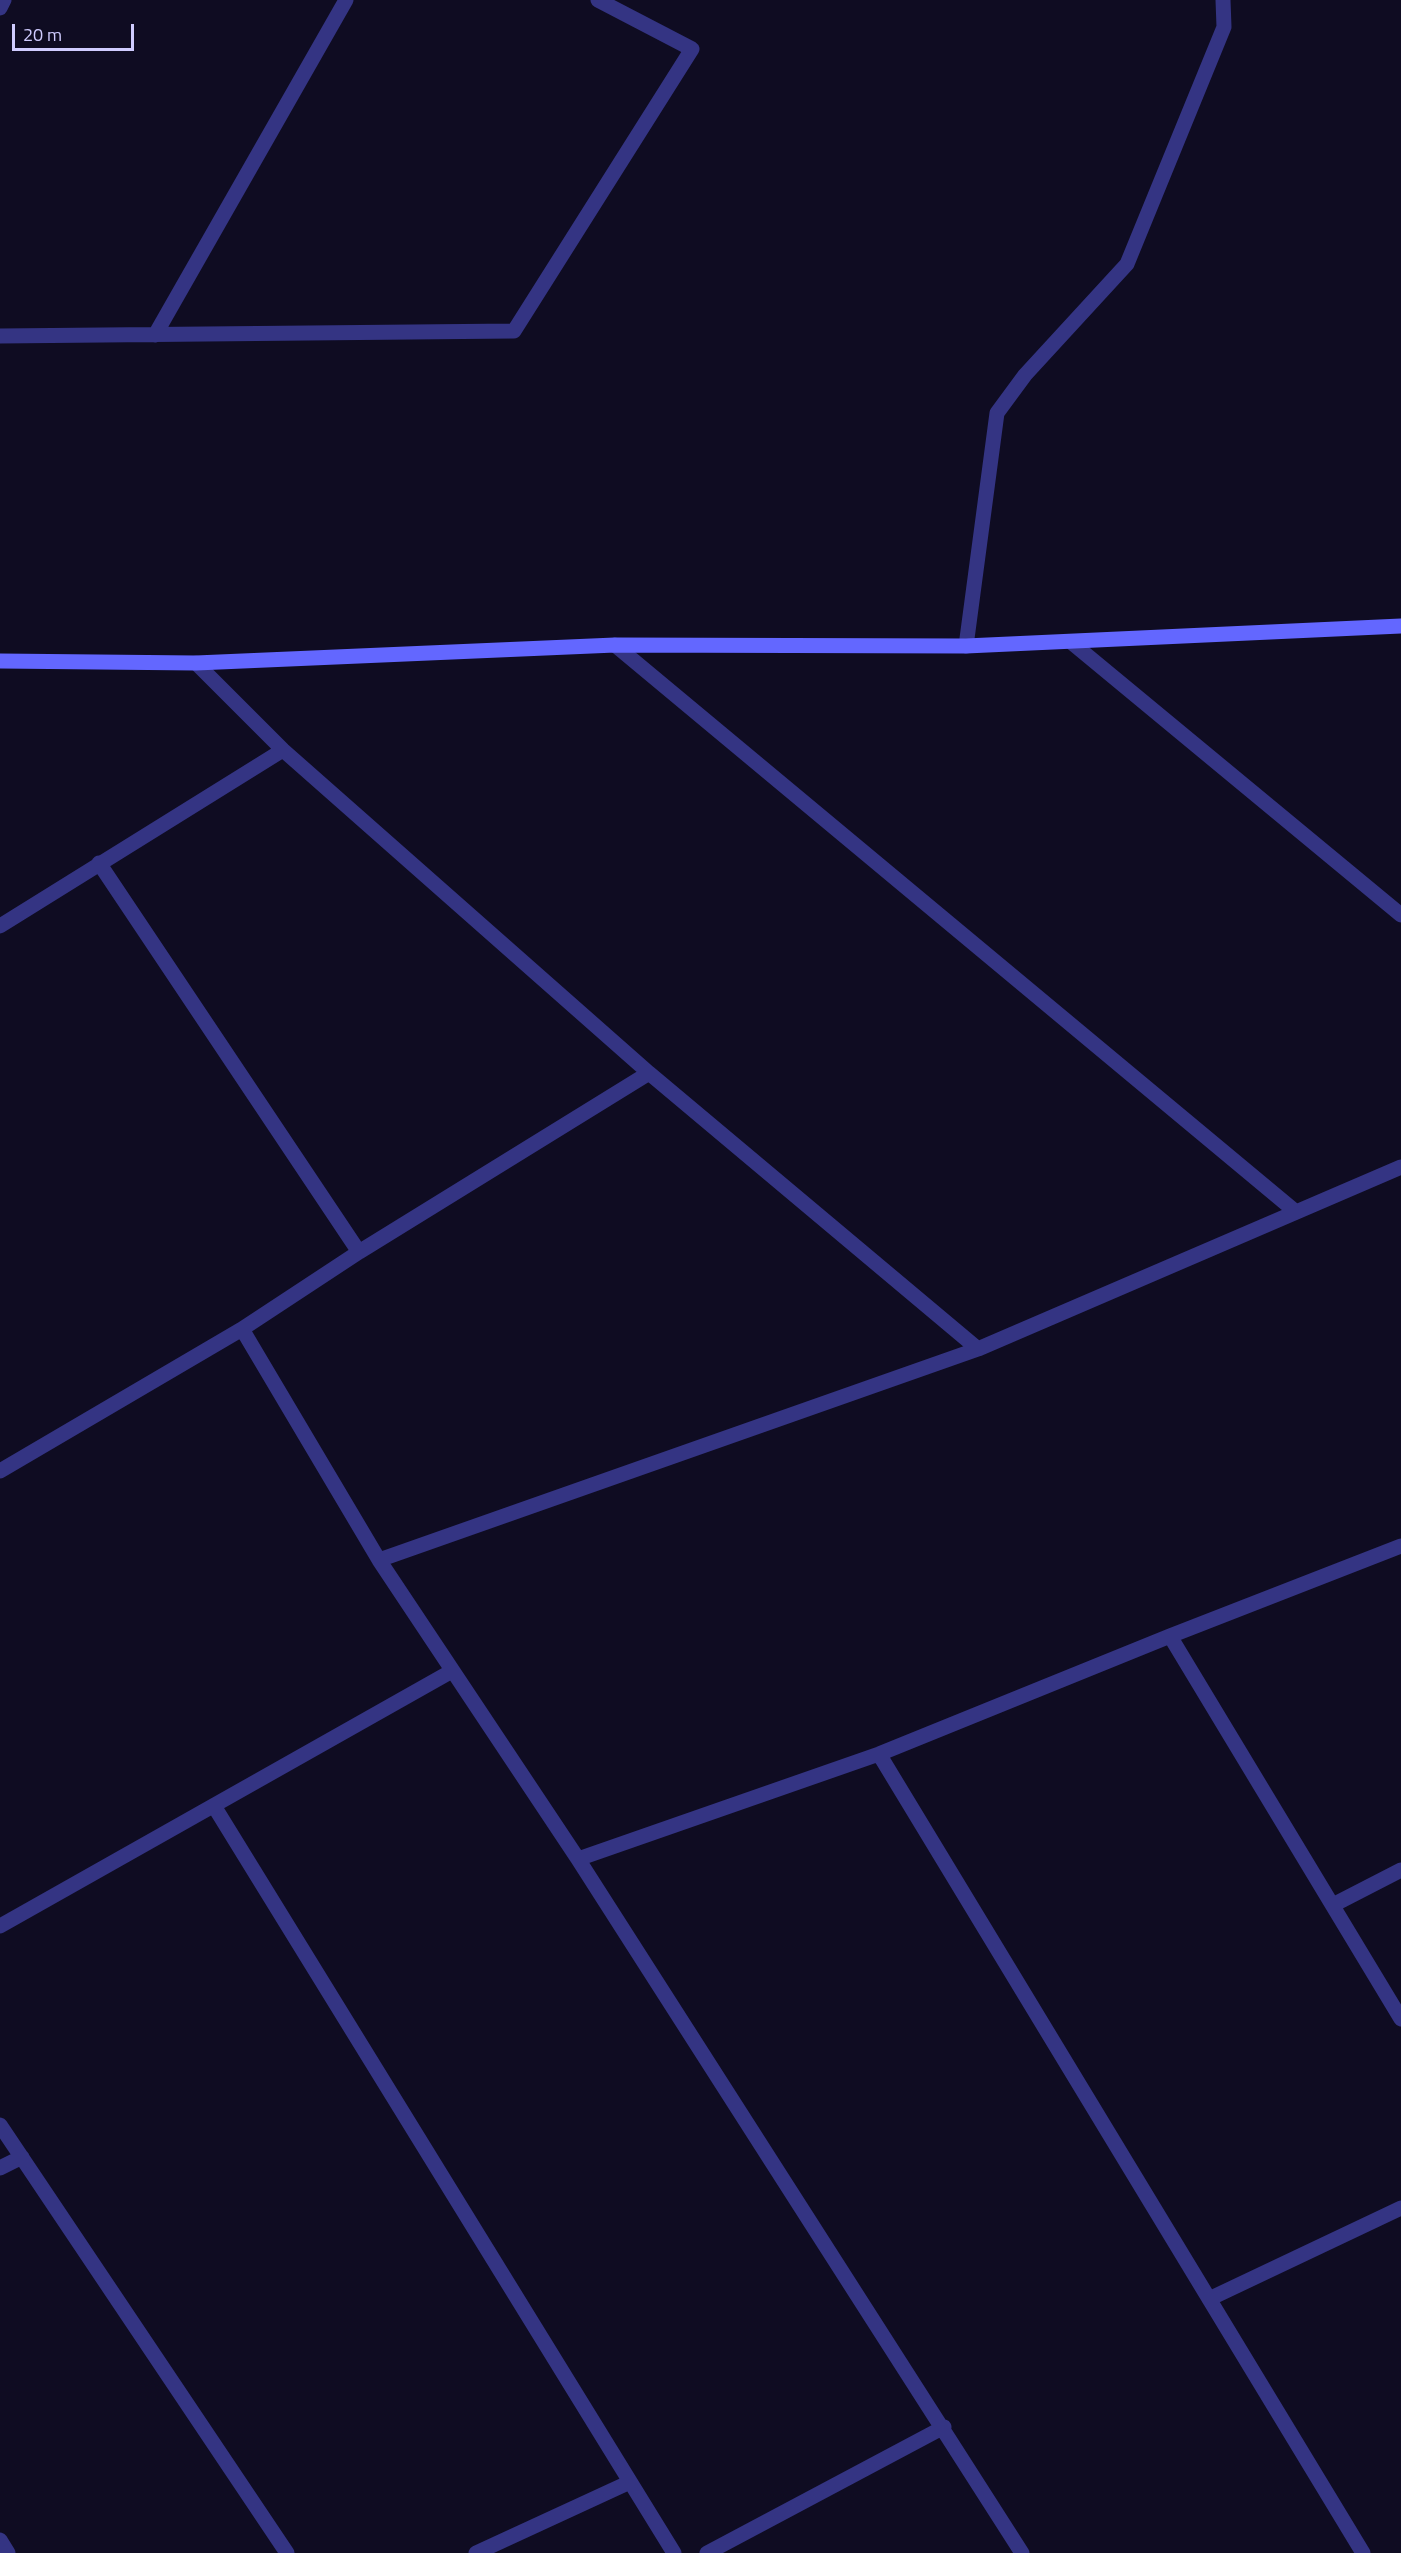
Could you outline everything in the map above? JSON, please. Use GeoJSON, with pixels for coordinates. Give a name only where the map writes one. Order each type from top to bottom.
{"type":"FeatureCollection","features":[{"type":"Feature","properties":{"kind":"street"},"geometry":{"type":"LineString","coordinates":[[0,8],[4,0]]}},
{"type":"Feature","properties":{"kind":"street"},"geometry":{"type":"LineString","coordinates":[[155,335],[346,0]]}},
{"type":"Feature","properties":{"kind":"street"},"geometry":{"type":"LineString","coordinates":[[0,336],[514,331],[692,49],[598,0]]}},
{"type":"Feature","properties":{"kind":"street"},"geometry":{"type":"LineString","coordinates":[[966,646],[997,413],[1025,375],[1127,264],[1224,27],[1224,0]]}},
{"type":"Feature","properties":{"kind":"street"},"geometry":{"type":"LineString","coordinates":[[0,661],[196,663],[615,645],[966,646],[1401,626]]}},
{"type":"Feature","properties":{"kind":"street"},"geometry":{"type":"LineString","coordinates":[[1071,642],[1401,915]]}},
{"type":"Feature","properties":{"kind":"street"},"geometry":{"type":"LineString","coordinates":[[615,645],[1296,1212]]}},
{"type":"Feature","properties":{"kind":"street"},"geometry":{"type":"LineString","coordinates":[[196,663],[283,750],[649,1074],[978,1349]]}},
{"type":"Feature","properties":{"kind":"street"},"geometry":{"type":"LineString","coordinates":[[0,926],[283,750]]}},
{"type":"Feature","properties":{"kind":"street"},"geometry":{"type":"LineString","coordinates":[[99,863],[359,1252]]}},
{"type":"Feature","properties":{"kind":"street"},"geometry":{"type":"LineString","coordinates":[[0,1471],[242,1329],[359,1252],[649,1074]]}},
{"type":"Feature","properties":{"kind":"street"},"geometry":{"type":"LineString","coordinates":[[379,1560],[978,1349],[1401,1167]]}},
{"type":"Feature","properties":{"kind":"street"},"geometry":{"type":"LineString","coordinates":[[242,1329],[379,1560],[578,1859],[944,2427],[1022,2553]]}},
{"type":"Feature","properties":{"kind":"street"},"geometry":{"type":"LineString","coordinates":[[578,1859],[879,1754],[1170,1636],[1401,1546]]}},
{"type":"Feature","properties":{"kind":"street"},"geometry":{"type":"LineString","coordinates":[[1170,1636],[1401,2019]]}},
{"type":"Feature","properties":{"kind":"street"},"geometry":{"type":"LineString","coordinates":[[0,1926],[452,1671]]}},
{"type":"Feature","properties":{"kind":"street"},"geometry":{"type":"LineString","coordinates":[[879,1754],[1363,2553]]}},
{"type":"Feature","properties":{"kind":"street"},"geometry":{"type":"LineString","coordinates":[[214,1806],[674,2553]]}},
{"type":"Feature","properties":{"kind":"street"},"geometry":{"type":"LineString","coordinates":[[1332,1905],[1401,1870]]}},
{"type":"Feature","properties":{"kind":"street"},"geometry":{"type":"LineString","coordinates":[[0,2125],[287,2553]]}},
{"type":"Feature","properties":{"kind":"street"},"geometry":{"type":"LineString","coordinates":[[0,2168],[22,2157]]}},
{"type":"Feature","properties":{"kind":"street"},"geometry":{"type":"LineString","coordinates":[[1209,2300],[1401,2208]]}},
{"type":"Feature","properties":{"kind":"street"},"geometry":{"type":"LineString","coordinates":[[707,2553],[944,2427]]}},
{"type":"Feature","properties":{"kind":"street"},"geometry":{"type":"LineString","coordinates":[[476,2553],[630,2482]]}},
{"type":"Feature","properties":{"kind":"street"},"geometry":{"type":"LineString","coordinates":[[0,2540],[8,2553]]}}]}
